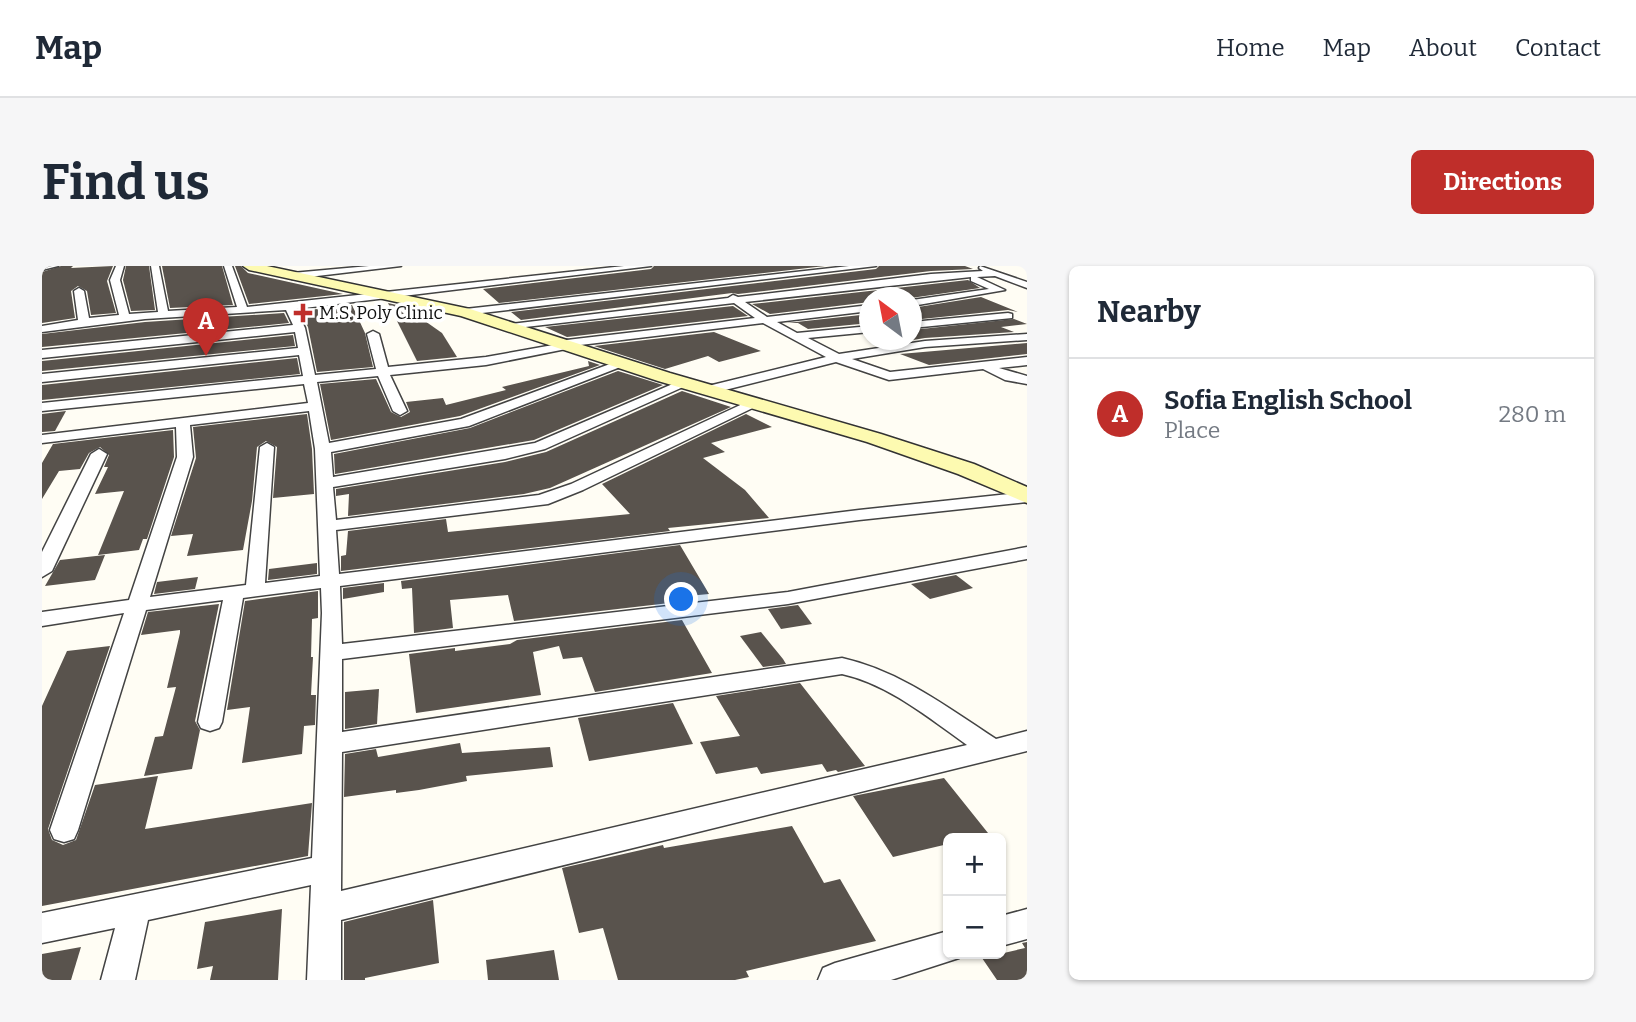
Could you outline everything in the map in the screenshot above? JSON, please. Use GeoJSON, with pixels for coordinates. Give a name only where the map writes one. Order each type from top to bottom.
{"type":"FeatureCollection","features":[{"type":"Feature","properties":{"kind":"street"},"geometry":{"type":"LineString","coordinates":[[42,268],[54,266]]}},
{"type":"Feature","properties":{"kind":"street"},"geometry":{"type":"LineString","coordinates":[[120,266],[114,281],[125,318]]}},
{"type":"Feature","properties":{"kind":"street"},"geometry":{"type":"LineString","coordinates":[[155,266],[164,315]]}},
{"type":"Feature","properties":{"kind":"street"},"geometry":{"type":"LineString","coordinates":[[228,266],[243,310]]}},
{"type":"Feature","properties":{"kind":"street"},"geometry":{"type":"LineString","coordinates":[[249,266],[387,296],[460,306],[688,286],[872,266]]}},
{"type":"Feature","properties":{"kind":"street"},"geometry":{"type":"LineString","coordinates":[[292,276],[397,266]]}},
{"type":"Feature","properties":{"kind":"street"},"geometry":{"type":"LineString","coordinates":[[978,266],[1027,285]]}},
{"type":"Feature","properties":{"kind":"street"},"geometry":{"type":"LineString","coordinates":[[42,329],[84,322],[290,307],[453,287],[656,269],[688,286]]}},
{"type":"Feature","properties":{"kind":"street"},"geometry":{"type":"LineString","coordinates":[[511,327],[931,278],[997,273]]}},
{"type":"Feature","properties":{"kind":"street"},"geometry":{"type":"LineString","coordinates":[[922,302],[1000,290],[965,276]]}},
{"type":"Feature","properties":{"kind":"street"},"geometry":{"type":"LineString","coordinates":[[601,283],[615,281]]}},
{"type":"Feature","properties":{"kind":"street"},"geometry":{"type":"LineString","coordinates":[[453,287],[468,298],[588,284]]}},
{"type":"Feature","properties":{"kind":"street"},"geometry":{"type":"LineString","coordinates":[[704,284],[837,358],[889,376],[1027,361]]}},
{"type":"Feature","properties":{"kind":"street"},"geometry":{"type":"LineString","coordinates":[[79,291],[84,322]]}},
{"type":"Feature","properties":{"kind":"street"},"geometry":{"type":"LineString","coordinates":[[460,306],[562,345],[966,469],[1027,497]]}},
{"type":"Feature","properties":{"kind":"street"},"geometry":{"type":"LineString","coordinates":[[290,307],[300,328],[323,449],[325,483],[331,653],[324,980]]}},
{"type":"Feature","properties":{"kind":"street"},"geometry":{"type":"LineString","coordinates":[[42,407],[486,361],[562,345],[859,308]]}},
{"type":"Feature","properties":{"kind":"street"},"geometry":{"type":"LineString","coordinates":[[922,326],[1008,316]]}},
{"type":"Feature","properties":{"kind":"street"},"geometry":{"type":"LineString","coordinates":[[42,354],[300,328]]}},
{"type":"Feature","properties":{"kind":"street"},"geometry":{"type":"LineString","coordinates":[[797,337],[859,331]]}},
{"type":"Feature","properties":{"kind":"street"},"geometry":{"type":"LineString","coordinates":[[922,333],[984,366],[1009,377],[1027,380]]}},
{"type":"Feature","properties":{"kind":"street"},"geometry":{"type":"LineString","coordinates":[[373,334],[383,372],[400,411]]}},
{"type":"Feature","properties":{"kind":"street"},"geometry":{"type":"LineString","coordinates":[[709,390],[837,358],[940,343],[1027,337]]}},
{"type":"Feature","properties":{"kind":"street"},"geometry":{"type":"LineString","coordinates":[[42,378],[304,351]]}},
{"type":"Feature","properties":{"kind":"street"},"geometry":{"type":"LineString","coordinates":[[323,449],[464,424],[622,364]]}},
{"type":"Feature","properties":{"kind":"street"},"geometry":{"type":"LineString","coordinates":[[325,483],[540,446],[686,383]]}},
{"type":"Feature","properties":{"kind":"street"},"geometry":{"type":"LineString","coordinates":[[327,526],[542,500],[577,487],[756,403]]}},
{"type":"Feature","properties":{"kind":"street"},"geometry":{"type":"LineString","coordinates":[[42,439],[314,406]]}},
{"type":"Feature","properties":{"kind":"street"},"geometry":{"type":"LineString","coordinates":[[64,830],[185,457],[183,422]]}},
{"type":"Feature","properties":{"kind":"street"},"geometry":{"type":"LineString","coordinates":[[209,722],[245,592],[267,447]]}},
{"type":"Feature","properties":{"kind":"street"},"geometry":{"type":"LineString","coordinates":[[42,570],[99,454]]}},
{"type":"Feature","properties":{"kind":"street"},"geometry":{"type":"LineString","coordinates":[[42,619],[859,515],[1027,497]]}},
{"type":"Feature","properties":{"kind":"street"},"geometry":{"type":"LineString","coordinates":[[331,653],[788,598],[1027,553]]}},
{"type":"Feature","properties":{"kind":"street"},"geometry":{"type":"LineString","coordinates":[[329,744],[842,666],[859,668],[882,678],[992,749]]}},
{"type":"Feature","properties":{"kind":"street"},"geometry":{"type":"LineString","coordinates":[[325,909],[1027,741]]}},
{"type":"Feature","properties":{"kind":"street"},"geometry":{"type":"LineString","coordinates":[[42,928],[325,869]]}},
{"type":"Feature","properties":{"kind":"street"},"geometry":{"type":"LineString","coordinates":[[118,980],[135,908]]}},
{"type":"Feature","properties":{"kind":"street"},"geometry":{"type":"LineString","coordinates":[[1006,930],[1027,924]]}},
{"type":"Feature","properties":{"kind":"street"},"geometry":{"type":"LineString","coordinates":[[835,980],[943,948]]}},
{"type":"Feature","properties":{"kind":"building"},"geometry":{"type":"Polygon","coordinates":[[[61,266],[113,266],[107,281],[116,313],[91,315],[87,291],[78,286],[71,291],[75,318],[42,323],[42,272],[61,266]]]}},
{"type":"Feature","properties":{"kind":"building"},"geometry":{"type":"Polygon","coordinates":[[[126,266],[149,266],[155,310],[131,311],[123,280],[126,266]]]}},
{"type":"Feature","properties":{"kind":"building"},"geometry":{"type":"Polygon","coordinates":[[[162,266],[222,266],[233,305],[170,308],[162,266]]]}},
{"type":"Feature","properties":{"kind":"building"},"geometry":{"type":"Polygon","coordinates":[[[235,266],[241,266],[248,273],[343,294],[249,304],[235,266]]]}},
{"type":"Feature","properties":{"kind":"building"},"geometry":{"type":"Polygon","coordinates":[[[654,266],[825,266],[499,303],[483,289],[651,269],[654,266]]]}},
{"type":"Feature","properties":{"kind":"building"},"geometry":{"type":"Polygon","coordinates":[[[879,266],[965,266],[973,269],[931,271],[732,293],[521,320],[511,312],[876,269],[879,266]]]}},
{"type":"Feature","properties":{"kind":"building"},"geometry":{"type":"Polygon","coordinates":[[[968,280],[980,288],[922,296],[922,287],[905,287],[968,280]]]}},
{"type":"Feature","properties":{"kind":"building"},"geometry":{"type":"Polygon","coordinates":[[[859,292],[859,303],[770,314],[752,304],[859,292]]]}},
{"type":"Feature","properties":{"kind":"building"},"geometry":{"type":"Polygon","coordinates":[[[981,297],[1018,312],[1008,310],[922,319],[922,306],[981,297]]]}},
{"type":"Feature","properties":{"kind":"building"},"geometry":{"type":"Polygon","coordinates":[[[388,303],[405,307],[442,333],[457,357],[417,361],[388,303]]]}},
{"type":"Feature","properties":{"kind":"building"},"geometry":{"type":"Polygon","coordinates":[[[352,305],[365,333],[373,367],[317,372],[308,327],[300,311],[352,305]]]}},
{"type":"Feature","properties":{"kind":"building"},"geometry":{"type":"Polygon","coordinates":[[[733,306],[748,316],[567,337],[545,327],[733,306]]]}},
{"type":"Feature","properties":{"kind":"building"},"geometry":{"type":"Polygon","coordinates":[[[284,313],[289,323],[42,347],[42,334],[145,322],[284,313]]]}},
{"type":"Feature","properties":{"kind":"building"},"geometry":{"type":"Polygon","coordinates":[[[859,315],[859,324],[808,329],[798,323],[787,323],[859,315]]]}},
{"type":"Feature","properties":{"kind":"building"},"geometry":{"type":"Polygon","coordinates":[[[1014,319],[1027,324],[1001,327],[1014,332],[922,338],[922,329],[1014,319]]]}},
{"type":"Feature","properties":{"kind":"building"},"geometry":{"type":"Polygon","coordinates":[[[714,332],[761,351],[719,362],[708,356],[665,369],[594,346],[714,332]]]}},
{"type":"Feature","properties":{"kind":"building"},"geometry":{"type":"Polygon","coordinates":[[[293,335],[295,346],[42,371],[42,361],[293,335]]]}},
{"type":"Feature","properties":{"kind":"building"},"geometry":{"type":"Polygon","coordinates":[[[1027,343],[1027,354],[929,365],[900,354],[1027,343]]]}},
{"type":"Feature","properties":{"kind":"building"},"geometry":{"type":"Polygon","coordinates":[[[297,358],[300,374],[42,400],[42,385],[297,358]]]}},
{"type":"Feature","properties":{"kind":"building"},"geometry":{"type":"Polygon","coordinates":[[[588,361],[600,365],[460,416],[331,440],[320,384],[376,379],[391,412],[401,417],[410,412],[406,402],[443,398],[446,405],[506,390],[502,387],[589,366],[588,361]]]}},
{"type":"Feature","properties":{"kind":"building"},"geometry":{"type":"Polygon","coordinates":[[[618,371],[663,385],[534,440],[335,474],[334,454],[470,428],[618,371]]]}},
{"type":"Feature","properties":{"kind":"building"},"geometry":{"type":"Polygon","coordinates":[[[682,391],[731,407],[550,488],[524,494],[348,516],[349,494],[336,496],[336,489],[505,462],[546,452],[682,391]]]}},
{"type":"Feature","properties":{"kind":"building"},"geometry":{"type":"Polygon","coordinates":[[[66,411],[55,431],[42,432],[42,414],[66,411]]]}},
{"type":"Feature","properties":{"kind":"building"},"geometry":{"type":"Polygon","coordinates":[[[307,414],[314,494],[273,498],[277,447],[266,441],[257,447],[252,501],[243,550],[187,556],[193,534],[171,536],[196,458],[193,427],[307,414]]]}},
{"type":"Feature","properties":{"kind":"building"},"geometry":{"type":"Polygon","coordinates":[[[746,414],[772,427],[711,443],[725,452],[703,458],[745,490],[769,518],[668,528],[670,531],[341,571],[341,556],[346,555],[348,531],[446,519],[448,532],[630,514],[602,484],[746,414]]]}},
{"type":"Feature","properties":{"kind":"building"},"geometry":{"type":"Polygon","coordinates":[[[173,430],[174,457],[147,539],[143,539],[139,550],[98,555],[124,491],[95,494],[108,467],[104,467],[109,455],[100,447],[89,453],[80,469],[59,471],[42,499],[42,463],[53,444],[173,430]]]}},
{"type":"Feature","properties":{"kind":"building"},"geometry":{"type":"Polygon","coordinates":[[[680,545],[709,594],[677,597],[678,602],[514,621],[508,595],[450,600],[453,628],[414,633],[412,588],[402,589],[401,581],[680,545]]]}},
{"type":"Feature","properties":{"kind":"building"},"geometry":{"type":"Polygon","coordinates":[[[105,555],[95,580],[45,586],[60,560],[105,555]]]}},
{"type":"Feature","properties":{"kind":"building"},"geometry":{"type":"Polygon","coordinates":[[[317,563],[317,574],[268,580],[269,569],[317,563]]]}},
{"type":"Feature","properties":{"kind":"building"},"geometry":{"type":"Polygon","coordinates":[[[956,575],[973,588],[930,599],[911,584],[956,575]]]}},
{"type":"Feature","properties":{"kind":"building"},"geometry":{"type":"Polygon","coordinates":[[[198,577],[195,589],[154,594],[157,582],[198,577]]]}},
{"type":"Feature","properties":{"kind":"building"},"geometry":{"type":"Polygon","coordinates":[[[384,583],[384,592],[343,599],[343,588],[384,583]]]}},
{"type":"Feature","properties":{"kind":"building"},"geometry":{"type":"Polygon","coordinates":[[[318,591],[318,618],[312,619],[311,657],[311,695],[316,695],[315,725],[304,726],[302,754],[242,763],[250,707],[227,710],[245,601],[318,591]]]}},
{"type":"Feature","properties":{"kind":"building"},"geometry":{"type":"Polygon","coordinates":[[[219,604],[195,721],[200,730],[192,769],[144,776],[155,737],[163,736],[176,687],[167,688],[180,633],[180,630],[141,635],[148,612],[219,604]]]}},
{"type":"Feature","properties":{"kind":"building"},"geometry":{"type":"Polygon","coordinates":[[[798,605],[812,624],[781,629],[768,609],[798,605]]]}},
{"type":"Feature","properties":{"kind":"building"},"geometry":{"type":"Polygon","coordinates":[[[682,620],[712,673],[595,692],[582,657],[563,659],[559,646],[533,652],[541,695],[416,713],[409,654],[455,648],[455,651],[510,644],[517,640],[682,620]]]}},
{"type":"Feature","properties":{"kind":"building"},"geometry":{"type":"Polygon","coordinates":[[[761,632],[786,664],[763,667],[740,636],[761,632]]]}},
{"type":"Feature","properties":{"kind":"building"},"geometry":{"type":"Polygon","coordinates":[[[110,646],[48,829],[52,840],[63,845],[76,840],[95,785],[158,776],[145,829],[312,803],[308,856],[42,906],[42,706],[67,651],[110,646]]]}},
{"type":"Feature","properties":{"kind":"building"},"geometry":{"type":"Polygon","coordinates":[[[800,683],[865,766],[827,772],[822,764],[761,774],[757,767],[716,774],[700,742],[740,736],[716,696],[800,683]]]}},
{"type":"Feature","properties":{"kind":"building"},"geometry":{"type":"Polygon","coordinates":[[[379,689],[377,724],[345,729],[345,692],[379,689]]]}},
{"type":"Feature","properties":{"kind":"building"},"geometry":{"type":"Polygon","coordinates":[[[673,703],[693,744],[589,761],[578,718],[673,703]]]}},
{"type":"Feature","properties":{"kind":"building"},"geometry":{"type":"Polygon","coordinates":[[[460,743],[462,753],[550,747],[553,767],[466,776],[467,781],[419,790],[396,793],[396,790],[344,797],[345,754],[376,749],[378,757],[460,743]]]}},
{"type":"Feature","properties":{"kind":"building"},"geometry":{"type":"Polygon","coordinates":[[[944,778],[988,833],[943,833],[943,845],[893,857],[853,796],[944,778]]]}},
{"type":"Feature","properties":{"kind":"building"},"geometry":{"type":"Polygon","coordinates":[[[792,826],[824,883],[840,879],[876,941],[746,971],[749,977],[735,980],[618,980],[603,928],[579,933],[562,868],[663,845],[664,848],[792,826]]]}},
{"type":"Feature","properties":{"kind":"building"},"geometry":{"type":"Polygon","coordinates":[[[433,900],[439,963],[365,980],[344,980],[344,922],[433,900]]]}},
{"type":"Feature","properties":{"kind":"building"},"geometry":{"type":"Polygon","coordinates":[[[282,909],[278,980],[210,980],[213,966],[197,969],[205,922],[282,909]]]}},
{"type":"Feature","properties":{"kind":"building"},"geometry":{"type":"Polygon","coordinates":[[[1027,942],[1027,980],[997,980],[983,959],[1006,959],[1006,952],[1025,948],[1022,943],[1027,942]]]}},
{"type":"Feature","properties":{"kind":"building"},"geometry":{"type":"Polygon","coordinates":[[[81,947],[71,980],[42,980],[42,954],[81,947]]]}},
{"type":"Feature","properties":{"kind":"building"},"geometry":{"type":"Polygon","coordinates":[[[554,950],[559,980],[488,980],[486,960],[554,950]]]}},
{"type":"Feature","properties":{"kind":"place","name":"M.S. Poly Clinic"},"geometry":{"type":"Point","coordinates":[303,313]}},
{"type":"Feature","properties":{"kind":"place","name":"Sofia English School"},"geometry":{"type":"Point","coordinates":[206,356]}}]}
